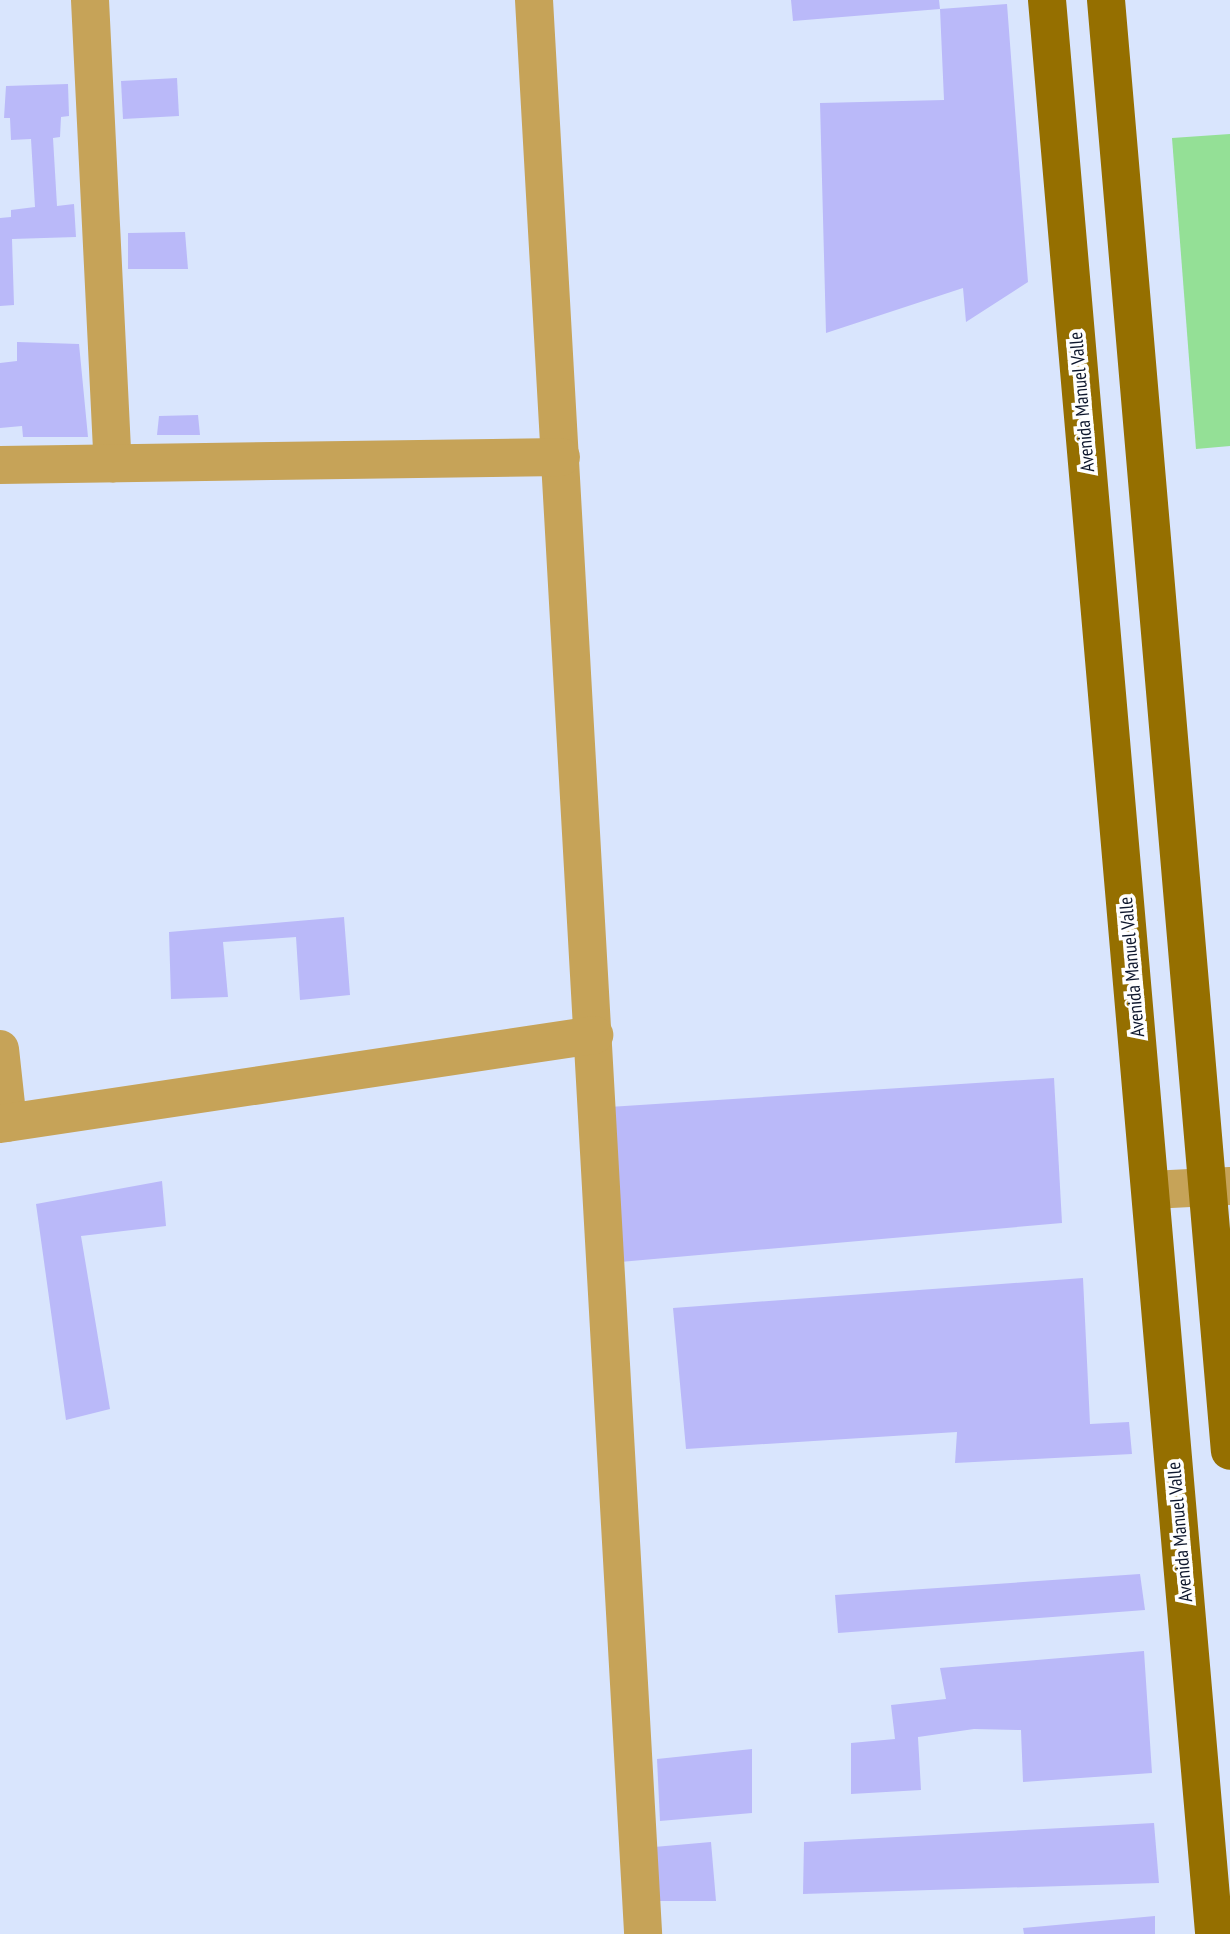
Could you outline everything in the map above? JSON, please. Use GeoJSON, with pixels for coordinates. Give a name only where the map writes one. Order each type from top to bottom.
{"type":"FeatureCollection","features":[{"type":"Feature","properties":{"kind":"main road","name":"Avenida Manuel Valle"},"geometry":{"type":"LineString","coordinates":[[1047,0],[1152,1190],[1214,1934]]}},
{"type":"Feature","properties":{"kind":"main road"},"geometry":{"type":"LineString","coordinates":[[1106,0],[1219,1187],[1230,1451]]}},
{"type":"Feature","properties":{"kind":"street"},"geometry":{"type":"LineString","coordinates":[[90,0],[113,463]]}},
{"type":"Feature","properties":{"kind":"street"},"geometry":{"type":"LineString","coordinates":[[534,0],[643,1934]]}},
{"type":"Feature","properties":{"kind":"street"},"geometry":{"type":"LineString","coordinates":[[0,465],[561,457]]}},
{"type":"Feature","properties":{"kind":"street"},"geometry":{"type":"LineString","coordinates":[[0,1049],[4,1123],[594,1035]]}},
{"type":"Feature","properties":{"kind":"street"},"geometry":{"type":"LineString","coordinates":[[1152,1190],[1219,1187]]}},
{"type":"Feature","properties":{"kind":"green space"},"geometry":{"type":"Polygon","coordinates":[[[1230,134],[1230,446],[1196,449],[1172,138],[1230,134]]]}},
{"type":"Feature","properties":{"kind":"building"},"geometry":{"type":"Polygon","coordinates":[[[791,0],[939,0],[940,9],[793,21],[791,0]]]}},
{"type":"Feature","properties":{"kind":"building"},"geometry":{"type":"Polygon","coordinates":[[[1007,4],[1028,282],[966,322],[963,288],[826,333],[820,103],[944,100],[940,9],[1007,4]]]}},
{"type":"Feature","properties":{"kind":"building"},"geometry":{"type":"Polygon","coordinates":[[[177,78],[179,116],[123,119],[121,81],[177,78]]]}},
{"type":"Feature","properties":{"kind":"building"},"geometry":{"type":"Polygon","coordinates":[[[68,84],[69,116],[61,117],[60,137],[53,138],[57,206],[74,204],[76,237],[12,239],[14,305],[0,306],[0,218],[11,217],[11,210],[35,207],[31,139],[11,140],[10,118],[4,118],[6,86],[68,84]]]}},
{"type":"Feature","properties":{"kind":"building"},"geometry":{"type":"Polygon","coordinates":[[[185,232],[188,269],[128,269],[128,233],[185,232]]]}},
{"type":"Feature","properties":{"kind":"building"},"geometry":{"type":"Polygon","coordinates":[[[17,342],[79,344],[88,437],[23,437],[22,426],[0,428],[0,363],[17,361],[17,342]]]}},
{"type":"Feature","properties":{"kind":"building"},"geometry":{"type":"Polygon","coordinates":[[[198,415],[200,435],[157,435],[159,416],[198,415]]]}},
{"type":"Feature","properties":{"kind":"building"},"geometry":{"type":"Polygon","coordinates":[[[344,917],[350,995],[300,1000],[296,937],[223,942],[228,997],[171,999],[169,932],[344,917]]]}},
{"type":"Feature","properties":{"kind":"building"},"geometry":{"type":"Polygon","coordinates":[[[1054,1078],[1062,1223],[620,1262],[609,1107],[1054,1078]]]}},
{"type":"Feature","properties":{"kind":"building"},"geometry":{"type":"Polygon","coordinates":[[[162,1181],[166,1226],[81,1236],[110,1409],[66,1420],[36,1204],[162,1181]]]}},
{"type":"Feature","properties":{"kind":"building"},"geometry":{"type":"Polygon","coordinates":[[[1083,1278],[1090,1424],[1129,1422],[1132,1454],[955,1463],[957,1432],[686,1449],[673,1308],[1083,1278]]]}},
{"type":"Feature","properties":{"kind":"building"},"geometry":{"type":"Polygon","coordinates":[[[1140,1574],[1145,1610],[838,1633],[835,1595],[1140,1574]]]}},
{"type":"Feature","properties":{"kind":"building"},"geometry":{"type":"Polygon","coordinates":[[[1144,1651],[1152,1773],[1023,1782],[1021,1730],[974,1729],[918,1737],[921,1790],[851,1794],[851,1743],[895,1739],[891,1705],[946,1699],[940,1668],[1144,1651]]]}},
{"type":"Feature","properties":{"kind":"building"},"geometry":{"type":"Polygon","coordinates":[[[752,1749],[752,1813],[660,1821],[657,1759],[752,1749]]]}},
{"type":"Feature","properties":{"kind":"building"},"geometry":{"type":"Polygon","coordinates":[[[1154,1823],[1159,1883],[803,1894],[804,1842],[1154,1823]]]}},
{"type":"Feature","properties":{"kind":"building"},"geometry":{"type":"Polygon","coordinates":[[[711,1842],[716,1901],[659,1901],[654,1847],[711,1842]]]}},
{"type":"Feature","properties":{"kind":"building"},"geometry":{"type":"Polygon","coordinates":[[[1155,1916],[1155,1934],[1024,1934],[1023,1928],[1155,1916]]]}}]}
